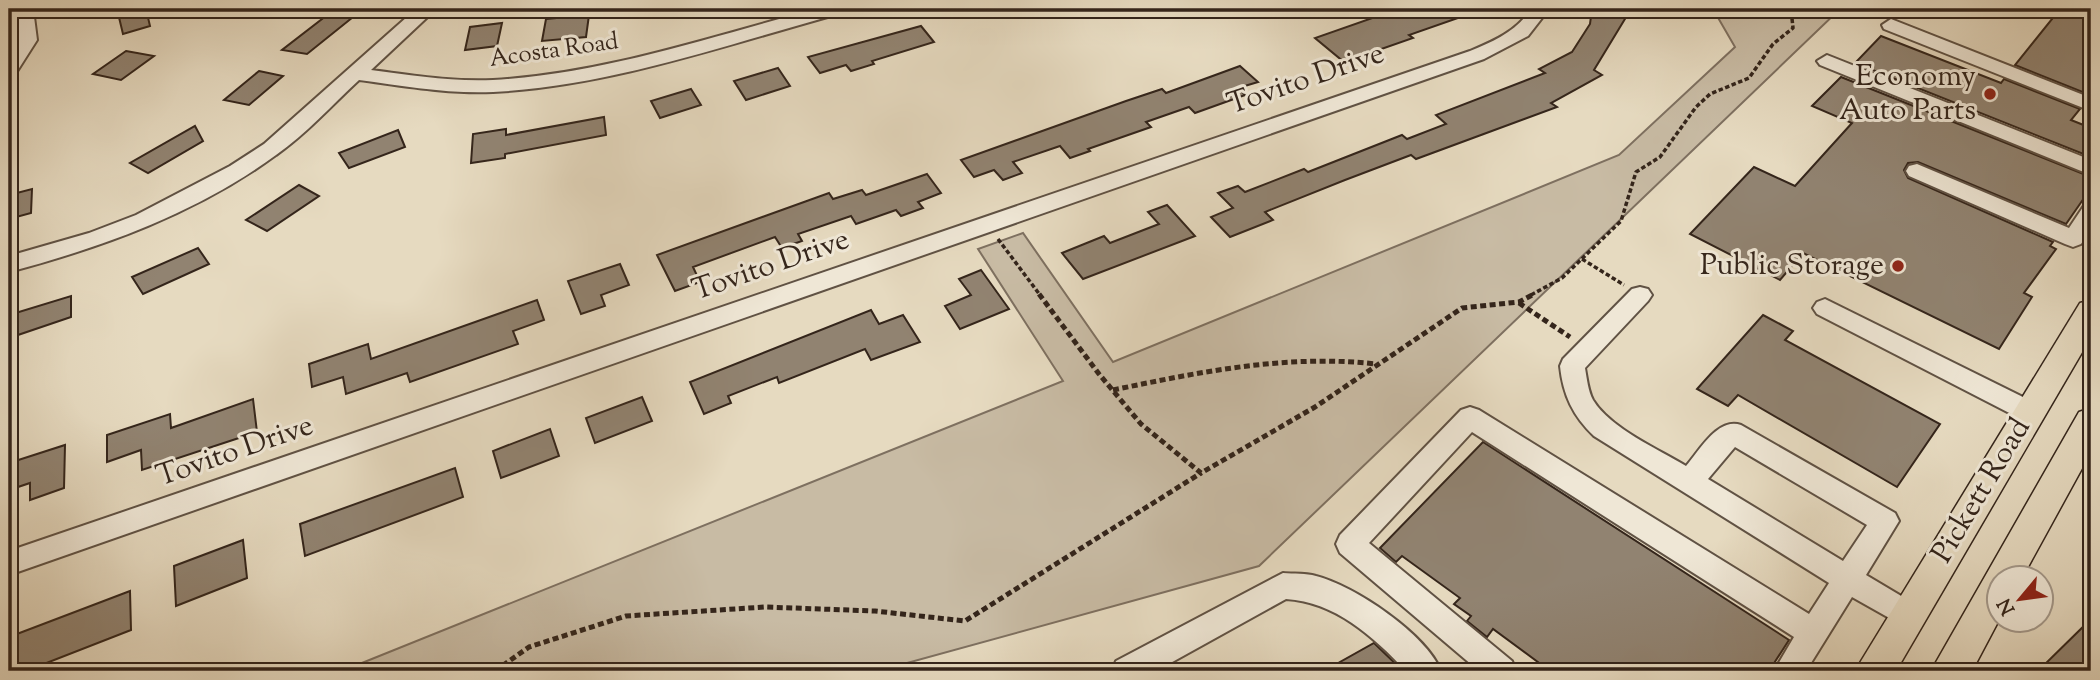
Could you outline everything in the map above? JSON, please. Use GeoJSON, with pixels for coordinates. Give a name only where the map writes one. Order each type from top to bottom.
{"type":"FeatureCollection","features":[{"type":"Feature","properties":{"kind":"main road","name":"Pickett Road"},"geometry":{"type":"LineString","coordinates":[[1875,671],[2091,311]]}},
{"type":"Feature","properties":{"kind":"main road","name":"Pickett Road"},"geometry":{"type":"LineString","coordinates":[[2011,564],[2091,421]]}},
{"type":"Feature","properties":{"kind":"main road"},"geometry":{"type":"LineString","coordinates":[[1951,671],[1984,611]]}},
{"type":"Feature","properties":{"kind":"street"},"geometry":{"type":"LineString","coordinates":[[9,69],[29,40],[24,9]]}},
{"type":"Feature","properties":{"kind":"street"},"geometry":{"type":"LineString","coordinates":[[9,264],[97,238],[200,193],[264,153],[357,74],[427,9]]}},
{"type":"Feature","properties":{"kind":"street","name":"Acosta Road"},"geometry":{"type":"LineString","coordinates":[[357,74],[452,86],[492,86],[558,80],[628,65],[836,9]]}},
{"type":"Feature","properties":{"kind":"street","name":"Tovito Drive"},"geometry":{"type":"LineString","coordinates":[[9,564],[1501,46],[1523,32],[1540,9]]}},
{"type":"Feature","properties":{"kind":"street"},"geometry":{"type":"LineString","coordinates":[[1891,25],[2091,105]]}},
{"type":"Feature","properties":{"kind":"street"},"geometry":{"type":"LineString","coordinates":[[1827,61],[2091,168]]}},
{"type":"Feature","properties":{"kind":"street"},"geometry":{"type":"LineString","coordinates":[[1917,171],[2073,239],[2091,212]]}},
{"type":"Feature","properties":{"kind":"street"},"geometry":{"type":"LineString","coordinates":[[1640,295],[1572,366],[1575,390],[1584,411],[1603,429],[1907,615]]}},
{"type":"Feature","properties":{"kind":"street"},"geometry":{"type":"LineString","coordinates":[[1825,308],[2030,412]]}},
{"type":"Feature","properties":{"kind":"street"},"geometry":{"type":"LineString","coordinates":[[1501,671],[1350,544],[1470,417],[1813,633]]}},
{"type":"Feature","properties":{"kind":"street"},"geometry":{"type":"LineString","coordinates":[[1689,482],[1732,432],[1885,521],[1788,671]]}},
{"type":"Feature","properties":{"kind":"street"},"geometry":{"type":"LineString","coordinates":[[1127,671],[1283,586],[1314,588],[1356,609],[1395,638],[1426,671]]}},
{"type":"Feature","properties":{"kind":"path"},"geometry":{"type":"LineString","coordinates":[[495,671],[529,647],[626,616],[765,607],[876,611],[965,621],[1201,473],[1315,407],[1462,308],[1519,302],[1562,278],[1621,221],[1636,172],[1660,157],[1679,128],[1710,94],[1749,78],[1773,44],[1793,28],[1791,9]]}},
{"type":"Feature","properties":{"kind":"path"},"geometry":{"type":"LineString","coordinates":[[987,224],[1099,374],[1141,424],[1201,473]]}},
{"type":"Feature","properties":{"kind":"path"},"geometry":{"type":"LineString","coordinates":[[1582,259],[1640,295]]}},
{"type":"Feature","properties":{"kind":"path"},"geometry":{"type":"LineString","coordinates":[[1519,302],[1551,324]]}},
{"type":"Feature","properties":{"kind":"path"},"geometry":{"type":"LineString","coordinates":[[1113,390],[1222,367],[1332,359],[1377,365]]}},
{"type":"Feature","properties":{"kind":"shaded area"},"geometry":{"type":"Polygon","coordinates":[[[1713,9],[1840,9],[1259,566],[878,671],[342,671],[1063,381],[978,249],[1023,233],[1113,362],[1619,155],[1735,47],[1713,9]]]}},
{"type":"Feature","properties":{"kind":"building"},"geometry":{"type":"Polygon","coordinates":[[[117,9],[146,9],[150,26],[123,34],[117,9]]]}},
{"type":"Feature","properties":{"kind":"building"},"geometry":{"type":"Polygon","coordinates":[[[335,9],[363,9],[307,54],[282,50],[335,9]]]}},
{"type":"Feature","properties":{"kind":"building"},"geometry":{"type":"Polygon","coordinates":[[[1398,9],[1475,9],[1475,12],[1409,35],[1413,38],[1344,62],[1315,38],[1398,9]]]}},
{"type":"Feature","properties":{"kind":"building"},"geometry":{"type":"Polygon","coordinates":[[[1592,9],[1631,9],[1594,70],[1602,75],[1551,103],[1557,107],[1416,159],[1411,155],[1345,180],[1265,212],[1273,220],[1230,237],[1211,217],[1233,208],[1218,193],[1238,186],[1245,192],[1304,169],[1308,172],[1402,135],[1407,139],[1446,124],[1436,115],[1545,73],[1539,69],[1572,52],[1590,24],[1592,9]]]}},
{"type":"Feature","properties":{"kind":"building"},"geometry":{"type":"Polygon","coordinates":[[[2060,9],[2091,9],[2090,95],[2015,65],[2060,9]]]}},
{"type":"Feature","properties":{"kind":"building"},"geometry":{"type":"Polygon","coordinates":[[[589,15],[586,37],[542,41],[546,19],[589,15]]]}},
{"type":"Feature","properties":{"kind":"building"},"geometry":{"type":"Polygon","coordinates":[[[502,23],[497,46],[465,50],[470,27],[502,23]]]}},
{"type":"Feature","properties":{"kind":"building"},"geometry":{"type":"Polygon","coordinates":[[[921,26],[934,42],[872,61],[874,64],[851,71],[846,65],[820,73],[808,57],[921,26]]]}},
{"type":"Feature","properties":{"kind":"building"},"geometry":{"type":"Polygon","coordinates":[[[1881,36],[2001,83],[2004,79],[2080,109],[2071,120],[2091,128],[2091,157],[1855,63],[1881,36]]]}},
{"type":"Feature","properties":{"kind":"building"},"geometry":{"type":"Polygon","coordinates":[[[126,51],[154,56],[121,80],[93,74],[126,51]]]}},
{"type":"Feature","properties":{"kind":"building"},"geometry":{"type":"Polygon","coordinates":[[[1240,66],[1258,82],[1238,88],[1245,95],[1195,113],[1189,107],[1146,122],[1151,127],[1070,158],[1060,146],[1013,162],[1022,173],[1003,180],[994,170],[974,177],[961,160],[1126,101],[1162,89],[1166,93],[1240,66]]]}},
{"type":"Feature","properties":{"kind":"building"},"geometry":{"type":"Polygon","coordinates":[[[778,68],[790,86],[746,100],[734,81],[778,68]]]}},
{"type":"Feature","properties":{"kind":"building"},"geometry":{"type":"Polygon","coordinates":[[[259,71],[283,76],[249,105],[224,100],[259,71]]]}},
{"type":"Feature","properties":{"kind":"building"},"geometry":{"type":"Polygon","coordinates":[[[1841,77],[2091,177],[2091,188],[2066,224],[1918,162],[1908,163],[1904,170],[1908,178],[2053,242],[2050,246],[2056,249],[2024,293],[2032,297],[1999,349],[1803,253],[1780,280],[1690,234],[1754,167],[1795,186],[1852,123],[1812,106],[1841,77]]]}},
{"type":"Feature","properties":{"kind":"building"},"geometry":{"type":"Polygon","coordinates":[[[691,89],[701,105],[660,118],[651,101],[691,89]]]}},
{"type":"Feature","properties":{"kind":"building"},"geometry":{"type":"Polygon","coordinates":[[[604,117],[606,135],[471,163],[473,134],[506,129],[506,135],[604,117]]]}},
{"type":"Feature","properties":{"kind":"building"},"geometry":{"type":"Polygon","coordinates":[[[195,126],[203,141],[148,173],[130,163],[195,126]]]}},
{"type":"Feature","properties":{"kind":"building"},"geometry":{"type":"Polygon","coordinates":[[[398,130],[405,147],[349,168],[339,153],[398,130]]]}},
{"type":"Feature","properties":{"kind":"building"},"geometry":{"type":"Polygon","coordinates":[[[927,174],[941,193],[918,202],[923,208],[901,216],[896,210],[856,224],[851,216],[798,234],[802,241],[782,248],[775,237],[693,267],[700,282],[675,291],[657,255],[829,193],[833,199],[862,190],[866,195],[927,174]]]}},
{"type":"Feature","properties":{"kind":"building"},"geometry":{"type":"Polygon","coordinates":[[[299,185],[319,196],[267,231],[246,220],[299,185]]]}},
{"type":"Feature","properties":{"kind":"building"},"geometry":{"type":"Polygon","coordinates":[[[32,189],[31,213],[9,219],[9,195],[32,189]]]}},
{"type":"Feature","properties":{"kind":"building"},"geometry":{"type":"Polygon","coordinates":[[[1167,205],[1195,236],[1083,279],[1062,253],[1104,236],[1110,243],[1159,224],[1148,212],[1167,205]]]}},
{"type":"Feature","properties":{"kind":"building"},"geometry":{"type":"Polygon","coordinates":[[[198,248],[209,264],[143,294],[132,277],[198,248]]]}},
{"type":"Feature","properties":{"kind":"building"},"geometry":{"type":"Polygon","coordinates":[[[620,264],[629,285],[601,295],[605,306],[581,314],[568,281],[620,264]]]}},
{"type":"Feature","properties":{"kind":"building"},"geometry":{"type":"Polygon","coordinates":[[[981,270],[1009,309],[960,329],[945,306],[971,295],[959,279],[981,270]]]}},
{"type":"Feature","properties":{"kind":"building"},"geometry":{"type":"Polygon","coordinates":[[[71,296],[71,317],[9,338],[9,315],[71,296]]]}},
{"type":"Feature","properties":{"kind":"building"},"geometry":{"type":"Polygon","coordinates":[[[537,300],[544,320],[513,331],[518,344],[410,382],[407,373],[346,394],[343,377],[312,387],[309,364],[368,344],[371,359],[537,300]]]}},
{"type":"Feature","properties":{"kind":"building"},"geometry":{"type":"Polygon","coordinates":[[[871,310],[879,324],[903,315],[920,342],[871,360],[865,349],[779,383],[777,377],[728,396],[731,403],[704,414],[690,382],[871,310]]]}},
{"type":"Feature","properties":{"kind":"building"},"geometry":{"type":"Polygon","coordinates":[[[1763,315],[1793,331],[1785,340],[1940,424],[1897,487],[1738,395],[1728,406],[1697,389],[1763,315]]]}},
{"type":"Feature","properties":{"kind":"building"},"geometry":{"type":"Polygon","coordinates":[[[642,397],[652,421],[595,443],[586,418],[642,397]]]}},
{"type":"Feature","properties":{"kind":"building"},"geometry":{"type":"Polygon","coordinates":[[[253,399],[257,432],[142,470],[141,450],[107,462],[107,435],[170,414],[171,428],[253,399]]]}},
{"type":"Feature","properties":{"kind":"building"},"geometry":{"type":"Polygon","coordinates":[[[550,429],[559,456],[501,478],[493,451],[550,429]]]}},
{"type":"Feature","properties":{"kind":"building"},"geometry":{"type":"Polygon","coordinates":[[[1483,442],[1789,640],[1769,671],[1550,671],[1493,629],[1487,637],[1467,621],[1471,616],[1454,604],[1460,598],[1402,556],[1396,562],[1380,548],[1483,442]]]}},
{"type":"Feature","properties":{"kind":"building"},"geometry":{"type":"Polygon","coordinates":[[[65,445],[64,488],[30,500],[30,483],[9,490],[9,463],[65,445]]]}},
{"type":"Feature","properties":{"kind":"building"},"geometry":{"type":"Polygon","coordinates":[[[455,468],[463,497],[305,556],[300,524],[455,468]]]}},
{"type":"Feature","properties":{"kind":"building"},"geometry":{"type":"Polygon","coordinates":[[[243,540],[247,578],[176,606],[174,566],[243,540]]]}},
{"type":"Feature","properties":{"kind":"building"},"geometry":{"type":"Polygon","coordinates":[[[130,591],[131,630],[26,671],[9,671],[9,637],[130,591]]]}},
{"type":"Feature","properties":{"kind":"building"},"geometry":{"type":"Polygon","coordinates":[[[2091,619],[2091,671],[2038,671],[2091,619]]]}},
{"type":"Feature","properties":{"kind":"building"},"geometry":{"type":"Polygon","coordinates":[[[1374,643],[1403,671],[1324,671],[1374,643]]]}},
{"type":"Feature","properties":{"kind":"place","name":"Economy Auto Parts"},"geometry":{"type":"Point","coordinates":[1990,94]}},
{"type":"Feature","properties":{"kind":"place","name":"Public Storage"},"geometry":{"type":"Point","coordinates":[1898,266]}}]}
